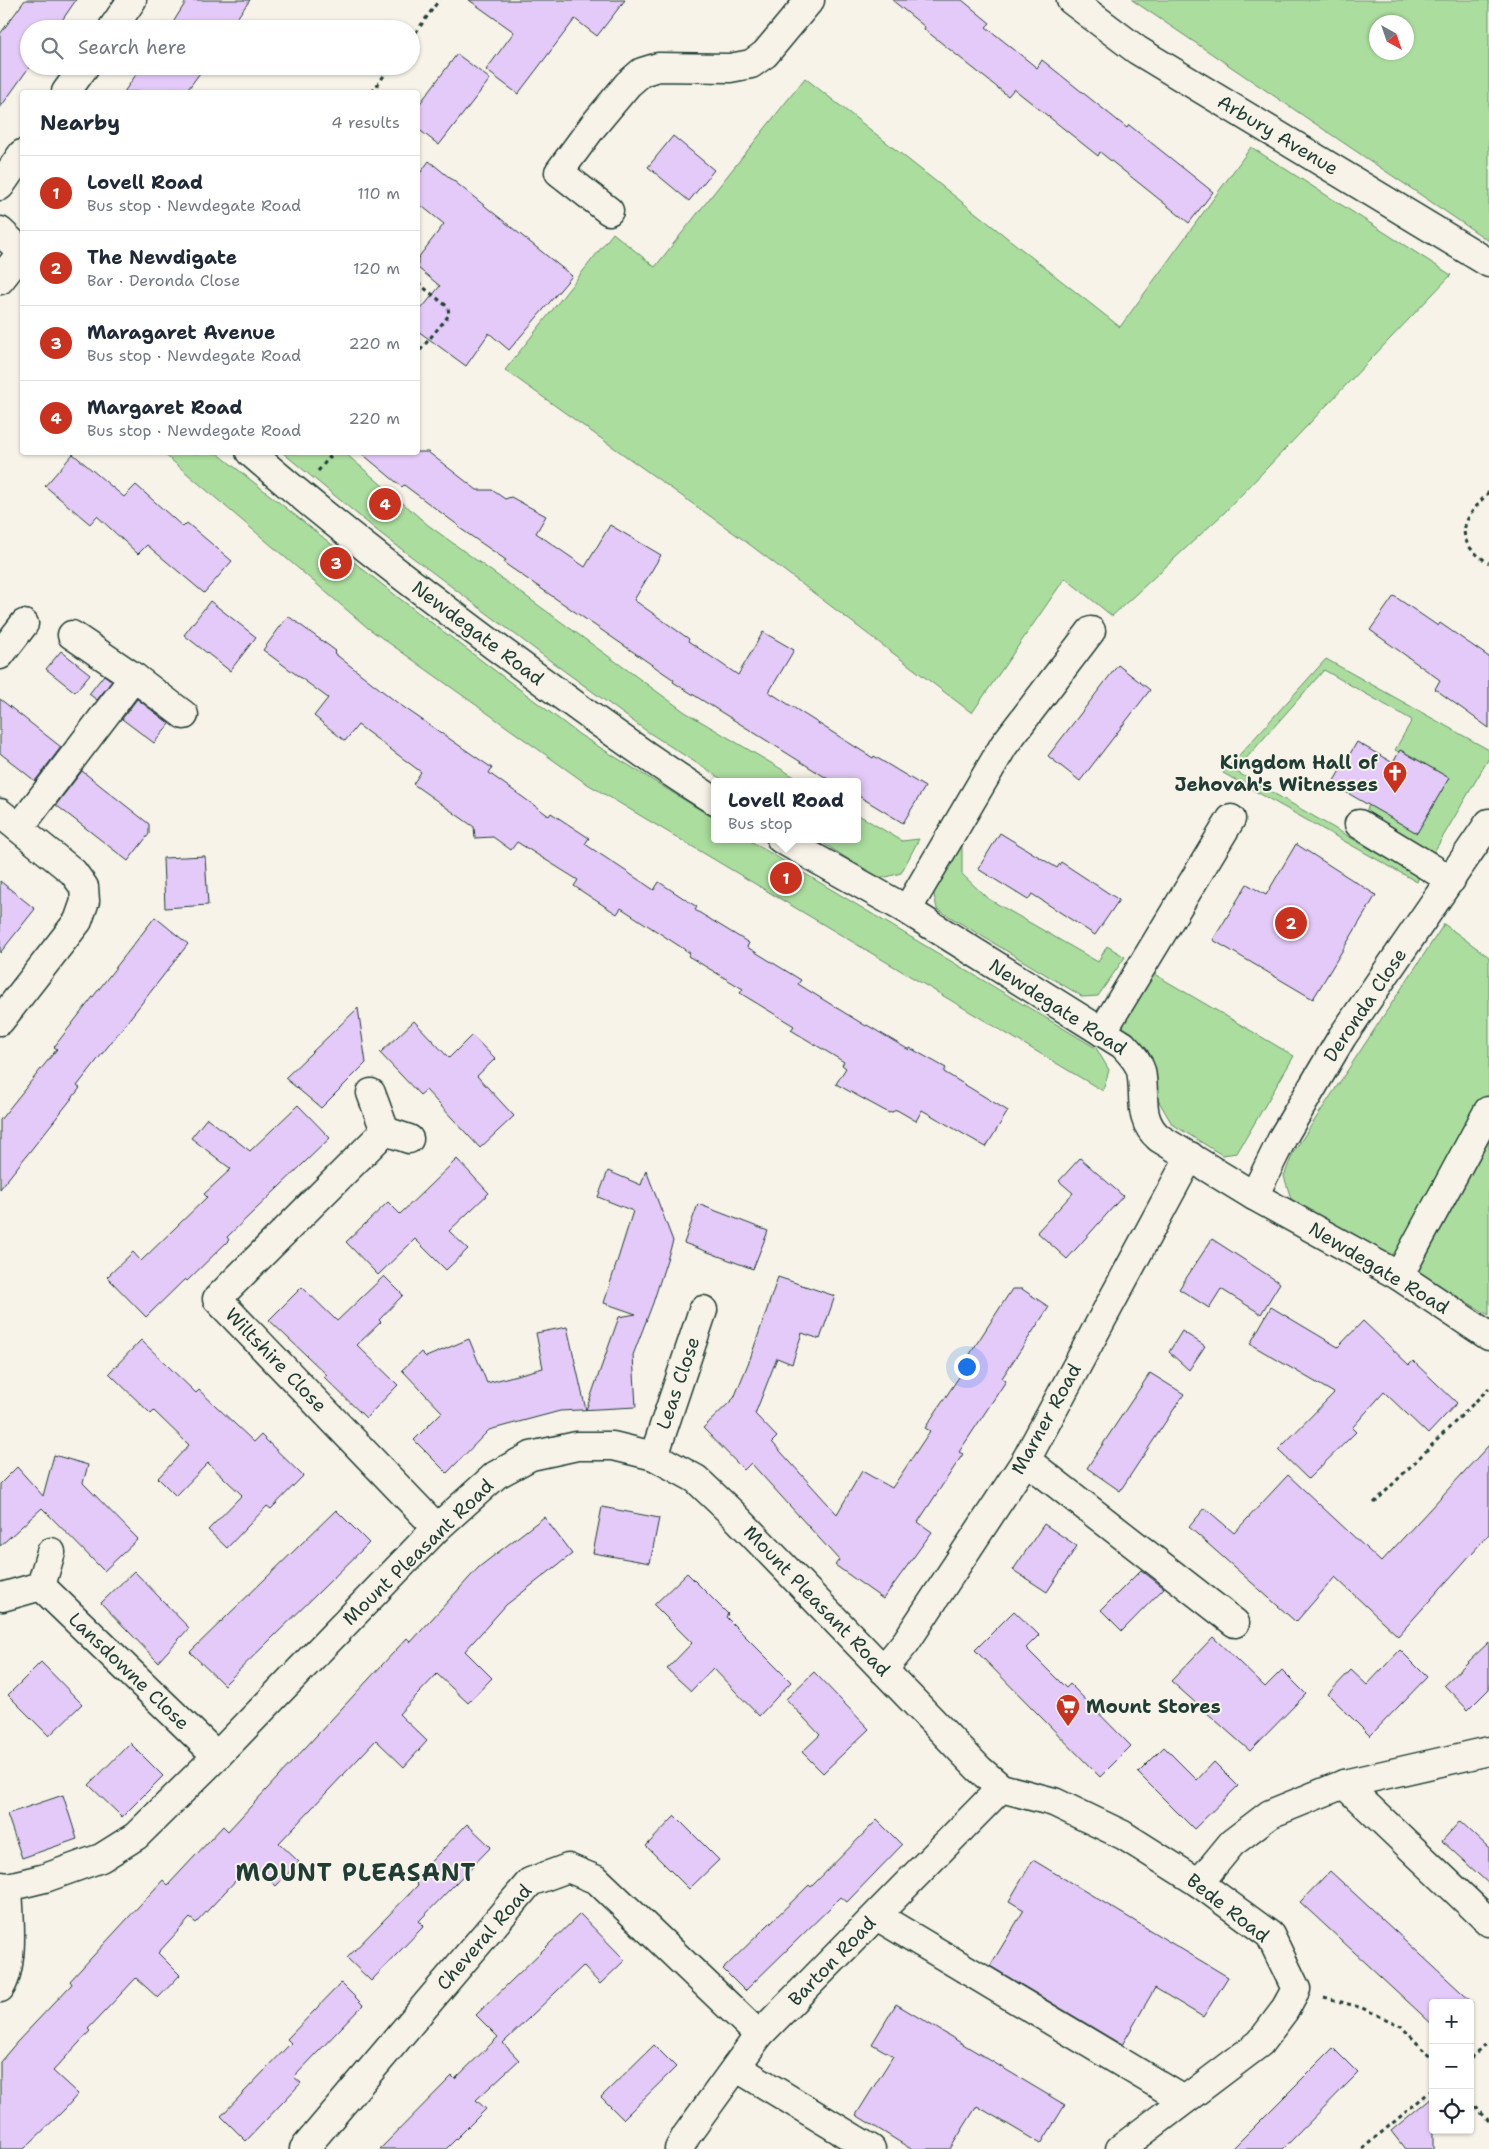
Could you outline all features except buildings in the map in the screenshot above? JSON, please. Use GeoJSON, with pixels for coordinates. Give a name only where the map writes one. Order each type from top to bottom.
{"type":"FeatureCollection","features":[{"type":"Feature","properties":{"kind":"street"},"geometry":{"type":"LineString","coordinates":[[118,20],[132,0]]}},
{"type":"Feature","properties":{"kind":"street"},"geometry":{"type":"LineString","coordinates":[[609,211],[559,172],[593,126],[628,84],[642,72],[658,67],[730,68],[751,64],[766,54],[810,0]]}},
{"type":"Feature","properties":{"kind":"street","name":"Arbury Avenue"},"geometry":{"type":"LineString","coordinates":[[1071,0],[1137,50],[1489,264]]}},
{"type":"Feature","properties":{"kind":"street"},"geometry":{"type":"LineString","coordinates":[[67,90],[78,75]]}},
{"type":"Feature","properties":{"kind":"street"},"geometry":{"type":"LineString","coordinates":[[0,186],[20,157]]}},
{"type":"Feature","properties":{"kind":"street"},"geometry":{"type":"LineString","coordinates":[[0,232],[20,250]]}},
{"type":"Feature","properties":{"kind":"street"},"geometry":{"type":"LineString","coordinates":[[0,280],[20,255]]}},
{"type":"Feature","properties":{"kind":"street","name":"Newdegate Road"},"geometry":{"type":"LineString","coordinates":[[254,455],[365,547],[444,608],[622,740],[711,798]]}},
{"type":"Feature","properties":{"kind":"street"},"geometry":{"type":"LineString","coordinates":[[0,655],[24,624]]}},
{"type":"Feature","properties":{"kind":"street"},"geometry":{"type":"LineString","coordinates":[[907,910],[1004,746],[1091,631]]}},
{"type":"Feature","properties":{"kind":"street"},"geometry":{"type":"LineString","coordinates":[[72,636],[134,677],[184,716]]}},
{"type":"Feature","properties":{"kind":"street"},"geometry":{"type":"LineString","coordinates":[[0,1021],[78,921],[85,900],[84,887],[73,872],[9,821],[134,677]]}},
{"type":"Feature","properties":{"kind":"street"},"geometry":{"type":"LineString","coordinates":[[1102,1032],[1231,819]]}},
{"type":"Feature","properties":{"kind":"street","name":"Deronda Close"},"geometry":{"type":"LineString","coordinates":[[1254,1196],[1283,1138],[1342,1037],[1489,823]]}},
{"type":"Feature","properties":{"kind":"street"},"geometry":{"type":"LineString","coordinates":[[1358,824],[1450,880]]}},
{"type":"Feature","properties":{"kind":"street","name":"Newdegate Road"},"geometry":{"type":"LineString","coordinates":[[788,843],[907,910],[1122,1045],[1137,1061],[1141,1070],[1144,1118],[1152,1133],[1254,1196],[1398,1276],[1489,1336]]}},
{"type":"Feature","properties":{"kind":"street","name":"Wiltshire Close"},"geometry":{"type":"LineString","coordinates":[[371,1093],[397,1135],[217,1299],[438,1528]]}},
{"type":"Feature","properties":{"kind":"street"},"geometry":{"type":"LineString","coordinates":[[1398,1276],[1488,1111]]}},
{"type":"Feature","properties":{"kind":"street","name":"Marner Road"},"geometry":{"type":"LineString","coordinates":[[883,1670],[906,1642],[1026,1460],[1190,1156]]}},
{"type":"Feature","properties":{"kind":"street","name":"Leas Close"},"geometry":{"type":"LineString","coordinates":[[654,1456],[703,1310]]}},
{"type":"Feature","properties":{"kind":"street","name":"Mount Pleasant Road"},"geometry":{"type":"LineString","coordinates":[[4,1886],[45,1878],[101,1858],[136,1836],[217,1756],[438,1528],[496,1475],[531,1456],[577,1446],[614,1446],[654,1456],[696,1479],[733,1514],[979,1769],[1001,1788]]}},
{"type":"Feature","properties":{"kind":"street"},"geometry":{"type":"LineString","coordinates":[[1026,1460],[1235,1623]]}},
{"type":"Feature","properties":{"kind":"street"},"geometry":{"type":"LineString","coordinates":[[2,1597],[41,1586],[51,1552]]}},
{"type":"Feature","properties":{"kind":"street","name":"Lansdowne Close"},"geometry":{"type":"LineString","coordinates":[[41,1586],[217,1756]]}},
{"type":"Feature","properties":{"kind":"street"},"geometry":{"type":"LineString","coordinates":[[1199,1883],[1232,1843],[1270,1814],[1344,1784],[1489,1750]]}},
{"type":"Feature","properties":{"kind":"street"},"geometry":{"type":"LineString","coordinates":[[1344,1784],[1489,1922]]}},
{"type":"Feature","properties":{"kind":"street","name":"Bede Road"},"geometry":{"type":"LineString","coordinates":[[1001,1788],[1054,1802],[1123,1835],[1199,1883],[1270,1935],[1296,1989]]}},
{"type":"Feature","properties":{"kind":"street","name":"Barton Road"},"geometry":{"type":"LineString","coordinates":[[679,2149],[686,2136],[759,2035],[1001,1788]]}},
{"type":"Feature","properties":{"kind":"street","name":"Cheveral Road"},"geometry":{"type":"LineString","coordinates":[[304,2149],[530,1882],[568,1868],[597,1880],[759,2035]]}},
{"type":"Feature","properties":{"kind":"street"},"geometry":{"type":"LineString","coordinates":[[0,1988],[4,1982],[10,1947],[4,1886]]}},
{"type":"Feature","properties":{"kind":"street"},"geometry":{"type":"LineString","coordinates":[[877,1916],[1184,2100]]}},
{"type":"Feature","properties":{"kind":"street"},"geometry":{"type":"LineString","coordinates":[[1120,2149],[1260,2043],[1284,2012],[1296,1989]]}},
{"type":"Feature","properties":{"kind":"street"},"geometry":{"type":"LineString","coordinates":[[736,2067],[871,2149]]}},
{"type":"Feature","properties":{"kind":"path"},"geometry":{"type":"LineString","coordinates":[[420,26],[439,0]]}},
{"type":"Feature","properties":{"kind":"path"},"geometry":{"type":"LineString","coordinates":[[373,90],[384,75]]}},
{"type":"Feature","properties":{"kind":"path"},"geometry":{"type":"LineString","coordinates":[[420,285],[448,307],[449,314],[420,350]]}},
{"type":"Feature","properties":{"kind":"path"},"geometry":{"type":"LineString","coordinates":[[1489,492],[1471,511],[1464,524],[1466,542],[1472,550],[1489,563]]}},
{"type":"Feature","properties":{"kind":"path"},"geometry":{"type":"LineString","coordinates":[[1374,1503],[1489,1388]]}},
{"type":"Feature","properties":{"kind":"path"},"geometry":{"type":"LineString","coordinates":[[1296,1989],[1362,2008],[1401,2026],[1429,2056]]}},
{"type":"Feature","properties":{"kind":"path"},"geometry":{"type":"LineString","coordinates":[[1474,2055],[1489,2043]]}},
{"type":"Feature","properties":{"kind":"path"},"geometry":{"type":"LineString","coordinates":[[1362,2149],[1429,2092]]}},
{"type":"Feature","properties":{"kind":"path"},"geometry":{"type":"LineString","coordinates":[[1474,2105],[1489,2121]]}},
{"type":"Feature","properties":{"kind":"green space"},"geometry":{"type":"Polygon","coordinates":[[[1132,0],[1489,0],[1489,241],[1132,0]]]}},
{"type":"Feature","properties":{"kind":"green space"},"geometry":{"type":"Polygon","coordinates":[[[805,78],[1120,327],[1251,147],[1451,275],[1224,513],[1112,616],[1065,578],[972,713],[745,541],[505,370],[613,233],[655,267],[805,78]]]}},
{"type":"Feature","properties":{"kind":"green space"},"geometry":{"type":"Polygon","coordinates":[[[165,455],[220,455],[399,598],[580,735],[711,817],[711,843],[754,843],[1096,1048],[1109,1070],[1103,1091],[584,782],[368,628],[165,455]]]}},
{"type":"Feature","properties":{"kind":"green space"},"geometry":{"type":"Polygon","coordinates":[[[285,455],[347,455],[428,525],[685,712],[796,778],[720,778],[648,732],[380,533],[285,455]]]}},
{"type":"Feature","properties":{"kind":"green space"},"geometry":{"type":"Polygon","coordinates":[[[1326,659],[1489,750],[1489,758],[1434,852],[1366,811],[1369,805],[1417,833],[1449,778],[1401,750],[1399,752],[1395,750],[1412,720],[1324,670],[1235,771],[1419,877],[1417,882],[1223,773],[1326,659]]]}},
{"type":"Feature","properties":{"kind":"green space"},"geometry":{"type":"Polygon","coordinates":[[[861,816],[902,841],[919,839],[901,873],[879,879],[823,843],[861,843],[861,816]]]}},
{"type":"Feature","properties":{"kind":"green space"},"geometry":{"type":"Polygon","coordinates":[[[962,846],[962,874],[987,898],[1098,962],[1107,946],[1125,957],[1098,996],[1083,997],[937,909],[933,890],[962,846]]]}},
{"type":"Feature","properties":{"kind":"green space"},"geometry":{"type":"Polygon","coordinates":[[[1444,924],[1489,957],[1489,1315],[1291,1199],[1284,1176],[1293,1153],[1444,924]]]}},
{"type":"Feature","properties":{"kind":"green space"},"geometry":{"type":"Polygon","coordinates":[[[1144,968],[1294,1056],[1237,1153],[1222,1155],[1172,1124],[1158,1100],[1154,1067],[1140,1047],[1116,1023],[1144,968]]]}},
{"type":"Feature","properties":{"kind":"place","name":"Margaret Road"},"geometry":{"type":"Point","coordinates":[385,504]}},
{"type":"Feature","properties":{"kind":"place","name":"Maragaret Avenue"},"geometry":{"type":"Point","coordinates":[336,563]}},
{"type":"Feature","properties":{"kind":"place","name":"Kingdom Hall of Jehovah's Witnesses"},"geometry":{"type":"Point","coordinates":[1395,794]}},
{"type":"Feature","properties":{"kind":"place","name":"Lovell Road"},"geometry":{"type":"Point","coordinates":[786,878]}},
{"type":"Feature","properties":{"kind":"place","name":"The Newdigate"},"geometry":{"type":"Point","coordinates":[1291,923]}},
{"type":"Feature","properties":{"kind":"place","name":"Mount Stores"},"geometry":{"type":"Point","coordinates":[1068,1727]}},
{"type":"Feature","properties":{"kind":"district","name":"MOUNT PLEASANT"},"geometry":{"type":"Point","coordinates":[356,1873]}}]}
